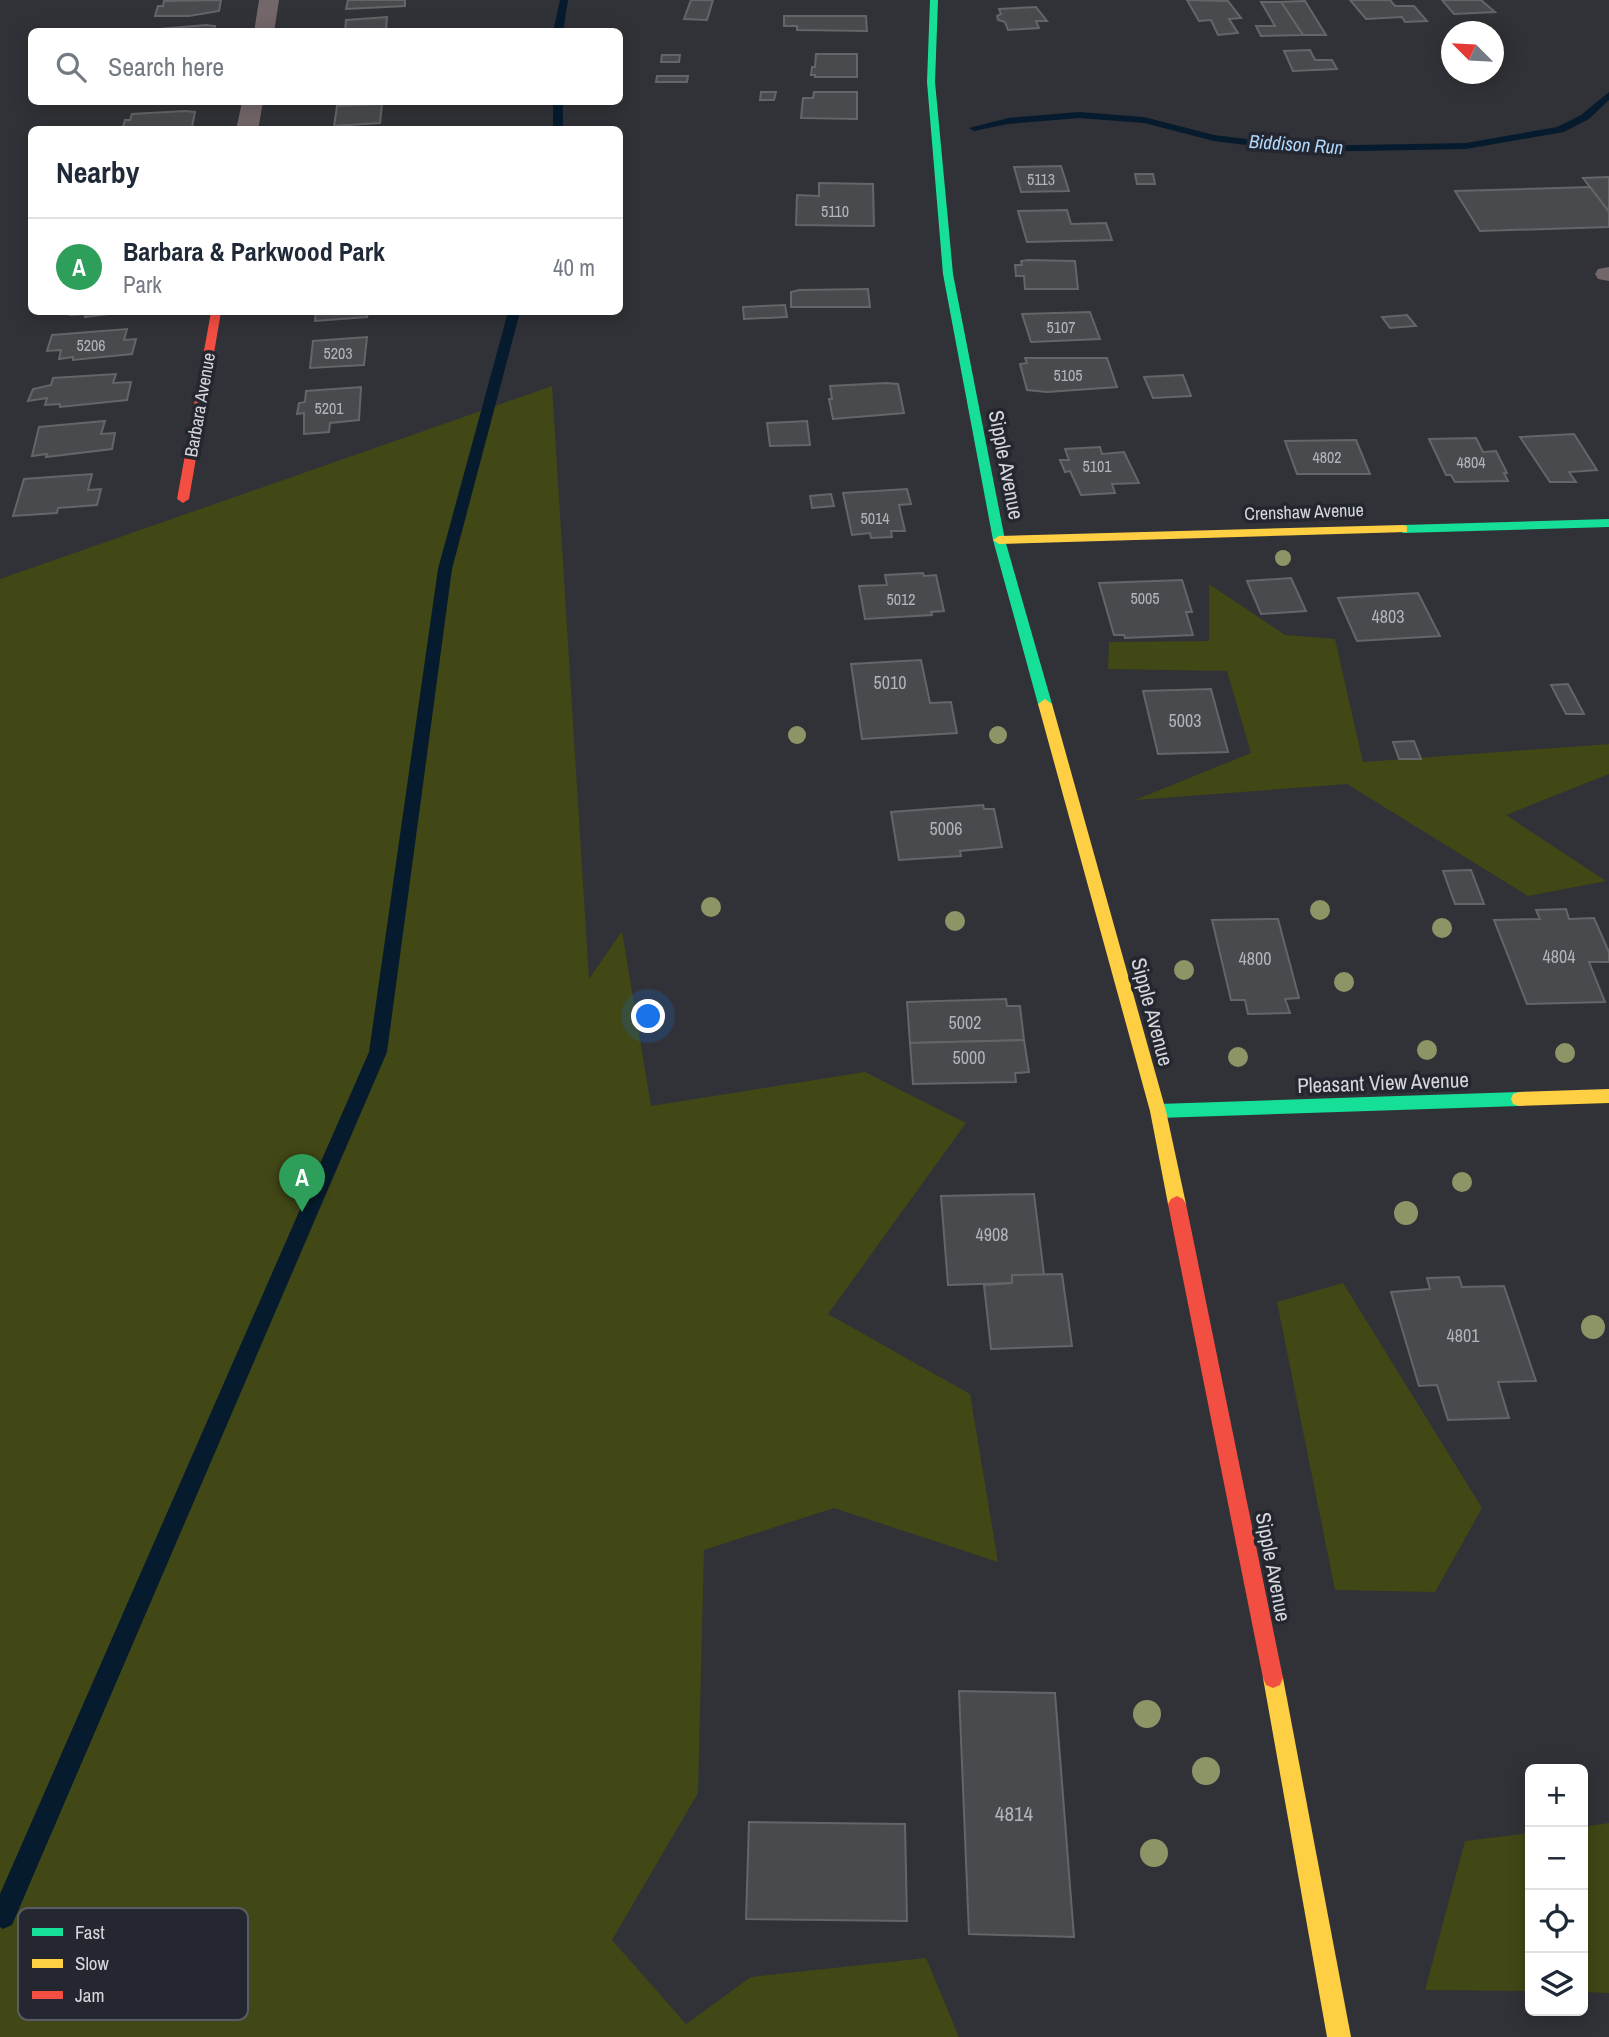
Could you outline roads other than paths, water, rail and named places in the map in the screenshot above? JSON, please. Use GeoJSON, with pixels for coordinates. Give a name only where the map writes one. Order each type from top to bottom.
{"type":"FeatureCollection","features":[{"type":"Feature","properties":{"kind":"street"},"geometry":{"type":"LineString","coordinates":[[265,28],[269,0]]}},
{"type":"Feature","properties":{"kind":"street","name":"Sipple Avenue"},"geometry":{"type":"LineString","coordinates":[[934,0],[931,82],[948,274],[999,540],[1158,1111],[1255,1581],[1339,2037]]}},
{"type":"Feature","properties":{"kind":"street"},"geometry":{"type":"LineString","coordinates":[[248,126],[251,105]]}},
{"type":"Feature","properties":{"kind":"street","name":"Barbara Avenue"},"geometry":{"type":"LineString","coordinates":[[183,499],[215,315]]}},
{"type":"Feature","properties":{"kind":"street","name":"Crenshaw Avenue"},"geometry":{"type":"LineString","coordinates":[[999,540],[1609,523]]}},
{"type":"Feature","properties":{"kind":"street","name":"Pleasant View Avenue"},"geometry":{"type":"LineString","coordinates":[[1158,1111],[1609,1096]]}},
{"type":"Feature","properties":{"kind":"waterway","name":"Biddison Run"},"geometry":{"type":"LineString","coordinates":[[559,28],[564,0]]}},
{"type":"Feature","properties":{"kind":"waterway","name":"Biddison Run"},"geometry":{"type":"LineString","coordinates":[[974,128],[1008,121],[1079,115],[1144,120],[1214,138],[1303,149],[1466,146],[1560,130],[1585,117],[1609,95]]}},
{"type":"Feature","properties":{"kind":"waterway","name":"Biddison Run"},"geometry":{"type":"LineString","coordinates":[[558,105],[558,126]]}},
{"type":"Feature","properties":{"kind":"waterway"},"geometry":{"type":"LineString","coordinates":[[3,1916],[378,1052],[445,569],[513,315]]}},
{"type":"Feature","properties":{"kind":"place","name":"Barbara & Parkwood Park"},"geometry":{"type":"Point","coordinates":[302,1212]}}]}
